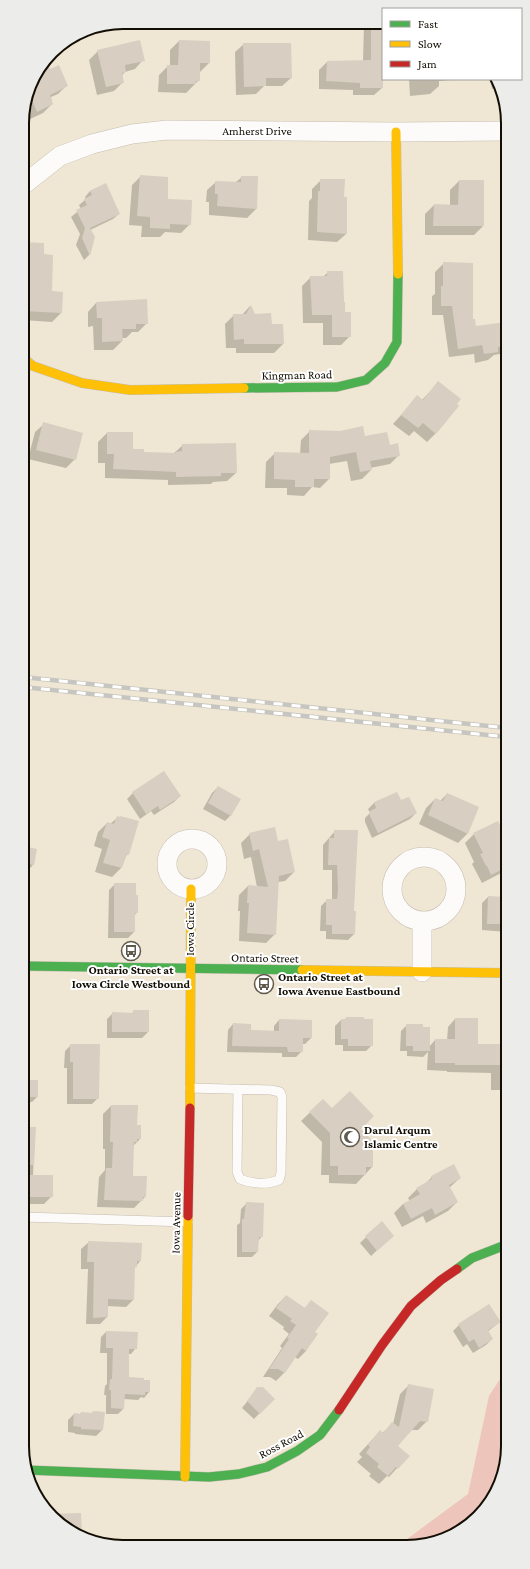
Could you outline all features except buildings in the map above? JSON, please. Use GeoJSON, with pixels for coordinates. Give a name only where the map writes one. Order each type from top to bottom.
{"type":"FeatureCollection","features":[{"type":"Feature","properties":{"kind":"street","name":"Amherst Drive"},"geometry":{"type":"LineString","coordinates":[[29,180],[60,156],[92,144],[132,134],[167,130],[396,132],[501,131]]}},
{"type":"Feature","properties":{"kind":"street","name":"Kingman Road"},"geometry":{"type":"LineString","coordinates":[[29,363],[33,366],[82,383],[130,390],[337,387],[366,380],[384,363],[397,342],[396,132]]}},
{"type":"Feature","properties":{"kind":"street","name":"Iowa Circle"},"geometry":{"type":"LineString","coordinates":[[190,969],[191,889]]}},
{"type":"Feature","properties":{"kind":"street"},"geometry":{"type":"LineString","coordinates":[[422,922],[422,972]]}},
{"type":"Feature","properties":{"kind":"street","name":"Ontario Street"},"geometry":{"type":"LineString","coordinates":[[29,966],[501,973]]}},
{"type":"Feature","properties":{"kind":"street","name":"Iowa Avenue"},"geometry":{"type":"LineString","coordinates":[[185,1477],[190,969]]}},
{"type":"Feature","properties":{"kind":"street","name":"Ross Road"},"geometry":{"type":"LineString","coordinates":[[33,1470],[209,1477],[239,1474],[267,1466],[298,1451],[320,1434],[411,1306],[441,1280],[472,1258],[501,1247]]}},
{"type":"Feature","properties":{"kind":"lane"},"geometry":{"type":"LineString","coordinates":[[190,1088],[238,1089],[272,1090],[280,1092],[282,1097],[281,1173],[279,1180],[270,1183],[247,1182],[240,1179],[237,1172],[238,1089]]}},
{"type":"Feature","properties":{"kind":"lane"},"geometry":{"type":"LineString","coordinates":[[29,1217],[188,1222]]}},
{"type":"Feature","properties":{"kind":"shaded area"},"geometry":{"type":"Polygon","coordinates":[[[501,1378],[501,1452],[496,1476],[488,1493],[478,1508],[469,1517],[454,1527],[437,1535],[406,1540],[468,1494],[489,1396],[501,1378]]]}},
{"type":"Feature","properties":{"kind":"railway"},"geometry":{"type":"LineString","coordinates":[[29,678],[501,727]]}},
{"type":"Feature","properties":{"kind":"railway"},"geometry":{"type":"LineString","coordinates":[[29,688],[501,736]]}},
{"type":"Feature","properties":{"kind":"traffic: fast"},"geometry":{"type":"LineString","coordinates":[[244,388],[337,387],[366,380],[385,363],[397,342],[398,274]]}},
{"type":"Feature","properties":{"kind":"traffic: fast"},"geometry":{"type":"LineString","coordinates":[[29,966],[302,970]]}},
{"type":"Feature","properties":{"kind":"traffic: fast"},"geometry":{"type":"LineString","coordinates":[[457,1269],[472,1258],[501,1247]]}},
{"type":"Feature","properties":{"kind":"traffic: fast"},"geometry":{"type":"LineString","coordinates":[[33,1470],[209,1477],[239,1474],[267,1467],[297,1451],[320,1435],[339,1410]]}},
{"type":"Feature","properties":{"kind":"traffic: slow"},"geometry":{"type":"LineString","coordinates":[[396,132],[398,274]]}},
{"type":"Feature","properties":{"kind":"traffic: slow"},"geometry":{"type":"LineString","coordinates":[[29,363],[33,366],[82,383],[130,390],[244,388]]}},
{"type":"Feature","properties":{"kind":"traffic: slow"},"geometry":{"type":"LineString","coordinates":[[190,1108],[191,889]]}},
{"type":"Feature","properties":{"kind":"traffic: slow"},"geometry":{"type":"LineString","coordinates":[[302,970],[501,973]]}},
{"type":"Feature","properties":{"kind":"traffic: slow"},"geometry":{"type":"LineString","coordinates":[[185,1477],[188,1216]]}},
{"type":"Feature","properties":{"kind":"traffic: jam"},"geometry":{"type":"LineString","coordinates":[[188,1216],[190,1108]]}},
{"type":"Feature","properties":{"kind":"traffic: jam"},"geometry":{"type":"LineString","coordinates":[[339,1410],[382,1345],[411,1306],[441,1280],[457,1269]]}},
{"type":"Feature","properties":{"kind":"place","name":"Ontario Street at Iowa Circle Westbound"},"geometry":{"type":"Point","coordinates":[131,951]}},
{"type":"Feature","properties":{"kind":"place","name":"Ontario Street at Iowa Avenue Eastbound"},"geometry":{"type":"Point","coordinates":[264,984]}},
{"type":"Feature","properties":{"kind":"place","name":"Darul Arqum Islamic Centre"},"geometry":{"type":"Point","coordinates":[350,1137]}}]}
